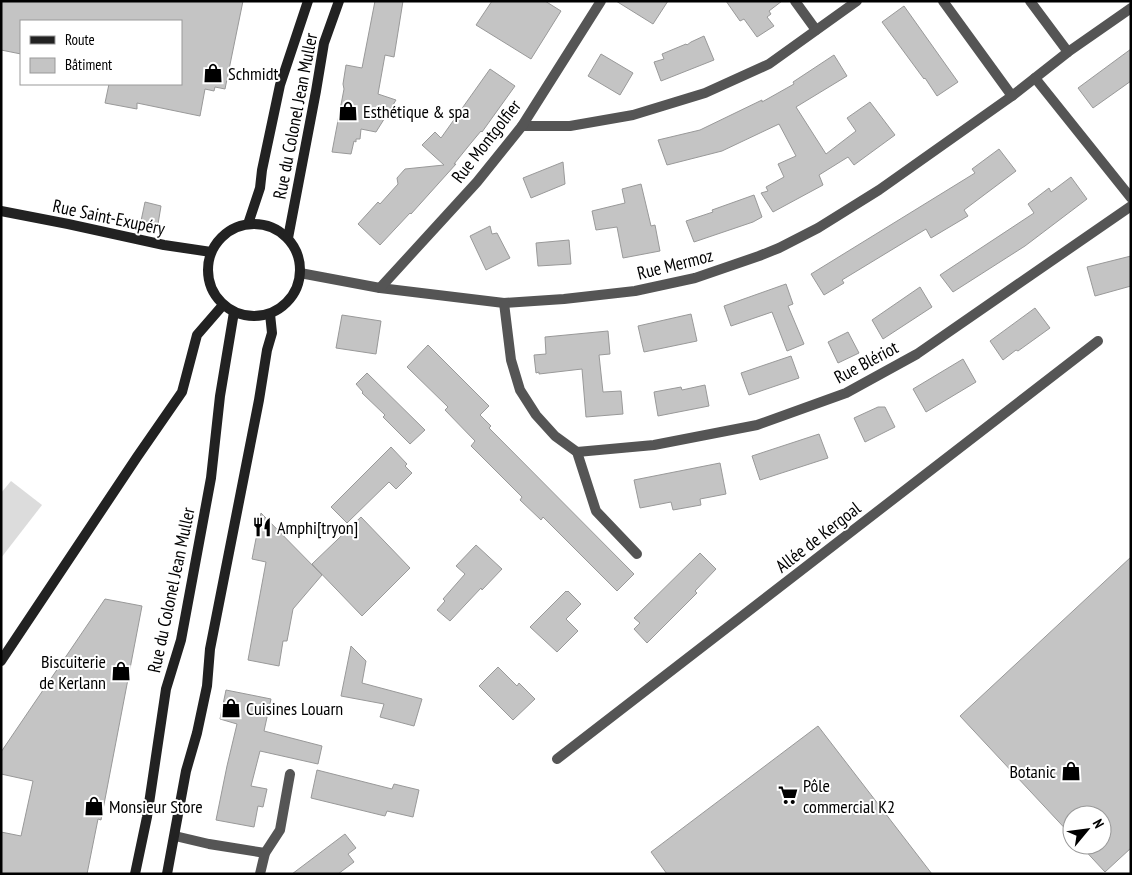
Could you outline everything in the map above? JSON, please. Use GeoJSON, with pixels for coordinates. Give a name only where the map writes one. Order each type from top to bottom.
{"type":"FeatureCollection","features":[{"type":"Feature","properties":{"kind":"main road","name":"Rue du Colonel Jean Muller"},"geometry":{"type":"LineString","coordinates":[[248,224],[260,188],[280,85],[308,1]]}},
{"type":"Feature","properties":{"kind":"main road","name":"Rue du Colonel Jean Muller"},"geometry":{"type":"LineString","coordinates":[[288,238],[324,43],[338,1]]}},
{"type":"Feature","properties":{"kind":"main road","name":"Rue Saint-Exupéry"},"geometry":{"type":"LineString","coordinates":[[1,211],[164,246],[211,252]]}},
{"type":"Feature","properties":{"kind":"main road"},"geometry":{"type":"LineString","coordinates":[[248,224],[269,226],[288,238],[300,262],[300,273],[297,286],[291,298],[282,308],[270,314],[252,317],[234,312],[223,305],[214,294],[209,280],[208,266],[211,252],[217,242],[236,227],[248,224]]}},
{"type":"Feature","properties":{"kind":"main road"},"geometry":{"type":"LineString","coordinates":[[1,661],[137,456],[182,392],[197,335],[223,305]]}},
{"type":"Feature","properties":{"kind":"main road","name":"Rue du Colonel Jean Muller"},"geometry":{"type":"LineString","coordinates":[[135,874],[166,689],[180,640],[211,478],[222,386],[234,312]]}},
{"type":"Feature","properties":{"kind":"main road"},"geometry":{"type":"LineString","coordinates":[[167,874],[186,772],[208,686],[210,649],[272,333],[270,314]]}},
{"type":"Feature","properties":{"kind":"street","name":"Rue Montgolfier"},"geometry":{"type":"LineString","coordinates":[[380,288],[477,182],[522,126],[601,1]]}},
{"type":"Feature","properties":{"kind":"street"},"geometry":{"type":"LineString","coordinates":[[796,1],[816,30]]}},
{"type":"Feature","properties":{"kind":"street"},"geometry":{"type":"LineString","coordinates":[[522,126],[570,126],[633,115],[705,93],[770,64],[857,1]]}},
{"type":"Feature","properties":{"kind":"street"},"geometry":{"type":"LineString","coordinates":[[943,1],[1012,96]]}},
{"type":"Feature","properties":{"kind":"street"},"geometry":{"type":"LineString","coordinates":[[1030,1],[1068,52]]}},
{"type":"Feature","properties":{"kind":"street","name":"Rue Mermoz"},"geometry":{"type":"LineString","coordinates":[[300,273],[380,288],[504,303],[635,291],[694,278],[766,254],[818,228],[879,190],[1012,96],[1068,52],[1131,8]]}},
{"type":"Feature","properties":{"kind":"street"},"geometry":{"type":"LineString","coordinates":[[1035,78],[1131,198]]}},
{"type":"Feature","properties":{"kind":"street","name":"Rue Blériot"},"geometry":{"type":"LineString","coordinates":[[577,452],[654,446],[757,425],[846,393],[917,354],[1131,206]]}},
{"type":"Feature","properties":{"kind":"street"},"geometry":{"type":"LineString","coordinates":[[504,303],[511,360],[520,390],[536,415],[554,436],[577,452],[596,511],[637,554]]}},
{"type":"Feature","properties":{"kind":"street","name":"Allée de Kergoal"},"geometry":{"type":"LineString","coordinates":[[557,759],[1098,341]]}},
{"type":"Feature","properties":{"kind":"street"},"geometry":{"type":"LineString","coordinates":[[260,874],[265,853],[280,830],[290,774]]}},
{"type":"Feature","properties":{"kind":"street"},"geometry":{"type":"LineString","coordinates":[[175,836],[209,844],[265,853]]}},
{"type":"Feature","properties":{"kind":"shaded area"},"geometry":{"type":"Polygon","coordinates":[[[11,481],[42,505],[1,558],[1,493],[11,481]]]}},
{"type":"Feature","properties":{"kind":"building"},"geometry":{"type":"Polygon","coordinates":[[[1,1],[243,1],[225,89],[215,87],[214,91],[205,89],[200,116],[137,103],[137,109],[105,103],[109,85],[182,85],[182,20],[20,20],[20,54],[1,50],[1,1]]]}},
{"type":"Feature","properties":{"kind":"building"},"geometry":{"type":"Polygon","coordinates":[[[375,1],[403,1],[394,57],[385,55],[378,94],[396,100],[376,132],[361,129],[360,139],[356,139],[356,142],[354,141],[351,154],[332,152],[344,89],[346,65],[362,68],[375,1]]]}},
{"type":"Feature","properties":{"kind":"building"},"geometry":{"type":"Polygon","coordinates":[[[492,1],[545,1],[561,11],[531,59],[476,25],[492,1]]]}},
{"type":"Feature","properties":{"kind":"building"},"geometry":{"type":"Polygon","coordinates":[[[616,1],[668,1],[653,24],[616,1]]]}},
{"type":"Feature","properties":{"kind":"building"},"geometry":{"type":"Polygon","coordinates":[[[726,1],[782,1],[769,11],[771,14],[767,17],[774,26],[757,37],[744,19],[740,21],[726,1]]]}},
{"type":"Feature","properties":{"kind":"building"},"geometry":{"type":"Polygon","coordinates":[[[904,6],[958,82],[937,96],[882,22],[904,6]]]}},
{"type":"Feature","properties":{"kind":"building"},"geometry":{"type":"Polygon","coordinates":[[[704,36],[714,60],[661,81],[654,62],[664,59],[662,54],[687,45],[704,36]]]}},
{"type":"Feature","properties":{"kind":"building"},"geometry":{"type":"Polygon","coordinates":[[[1131,49],[1131,81],[1093,108],[1078,88],[1131,49]]]}},
{"type":"Feature","properties":{"kind":"building"},"geometry":{"type":"Polygon","coordinates":[[[601,54],[633,73],[620,95],[588,76],[601,54]]]}},
{"type":"Feature","properties":{"kind":"building"},"geometry":{"type":"Polygon","coordinates":[[[834,55],[847,76],[796,107],[826,154],[856,131],[847,118],[870,102],[895,135],[854,165],[848,157],[819,175],[823,185],[773,212],[761,193],[768,191],[766,187],[784,177],[778,164],[796,156],[779,124],[722,151],[667,165],[658,140],[700,130],[762,100],[762,102],[794,84],[793,82],[834,55]]]}},
{"type":"Feature","properties":{"kind":"building"},"geometry":{"type":"Polygon","coordinates":[[[490,69],[515,86],[482,132],[454,164],[456,164],[380,245],[358,224],[398,184],[397,178],[405,169],[444,165],[422,145],[435,132],[441,138],[490,69]]]}},
{"type":"Feature","properties":{"kind":"building"},"geometry":{"type":"Polygon","coordinates":[[[999,149],[1016,171],[964,210],[968,216],[931,238],[926,229],[842,280],[844,283],[824,295],[811,274],[975,173],[972,169],[999,149]]]}},
{"type":"Feature","properties":{"kind":"building"},"geometry":{"type":"Polygon","coordinates":[[[563,162],[565,184],[531,198],[523,178],[563,162]]]}},
{"type":"Feature","properties":{"kind":"building"},"geometry":{"type":"Polygon","coordinates":[[[1071,177],[1087,199],[1025,246],[953,292],[940,275],[1034,213],[1028,204],[1049,188],[1051,192],[1071,177]]]}},
{"type":"Feature","properties":{"kind":"building"},"geometry":{"type":"Polygon","coordinates":[[[641,184],[651,226],[655,225],[660,251],[623,258],[617,227],[596,230],[592,211],[625,203],[622,189],[641,184]]]}},
{"type":"Feature","properties":{"kind":"building"},"geometry":{"type":"Polygon","coordinates":[[[754,195],[762,217],[753,222],[694,242],[686,221],[754,195]]]}},
{"type":"Feature","properties":{"kind":"building"},"geometry":{"type":"Polygon","coordinates":[[[145,202],[161,206],[158,224],[141,221],[145,202]]]}},
{"type":"Feature","properties":{"kind":"building"},"geometry":{"type":"Polygon","coordinates":[[[490,226],[492,234],[497,233],[510,258],[486,270],[470,236],[490,226]]]}},
{"type":"Feature","properties":{"kind":"building"},"geometry":{"type":"Polygon","coordinates":[[[569,240],[571,264],[538,266],[536,243],[569,240]]]}},
{"type":"Feature","properties":{"kind":"building"},"geometry":{"type":"Polygon","coordinates":[[[1131,256],[1131,286],[1095,296],[1087,267],[1131,256]]]}},
{"type":"Feature","properties":{"kind":"building"},"geometry":{"type":"Polygon","coordinates":[[[786,284],[793,304],[788,306],[804,344],[787,351],[772,312],[731,326],[724,306],[786,284]]]}},
{"type":"Feature","properties":{"kind":"building"},"geometry":{"type":"Polygon","coordinates":[[[920,287],[932,307],[883,339],[872,320],[920,287]]]}},
{"type":"Feature","properties":{"kind":"building"},"geometry":{"type":"Polygon","coordinates":[[[1035,308],[1050,328],[1003,360],[990,341],[1035,308]]]}},
{"type":"Feature","properties":{"kind":"building"},"geometry":{"type":"Polygon","coordinates":[[[691,314],[697,341],[644,352],[638,326],[691,314]]]}},
{"type":"Feature","properties":{"kind":"building"},"geometry":{"type":"Polygon","coordinates":[[[342,315],[381,321],[376,354],[336,348],[342,315]]]}},
{"type":"Feature","properties":{"kind":"building"},"geometry":{"type":"Polygon","coordinates":[[[608,331],[610,354],[599,355],[603,392],[621,391],[623,414],[586,417],[582,369],[539,374],[539,372],[536,373],[534,355],[546,354],[545,337],[608,331]]]}},
{"type":"Feature","properties":{"kind":"building"},"geometry":{"type":"Polygon","coordinates":[[[848,332],[859,353],[838,363],[828,342],[848,332]]]}},
{"type":"Feature","properties":{"kind":"building"},"geometry":{"type":"Polygon","coordinates":[[[428,345],[489,406],[480,415],[491,426],[489,428],[634,574],[617,591],[543,517],[541,520],[520,500],[522,497],[471,446],[475,441],[445,410],[448,407],[407,367],[428,345]]]}},
{"type":"Feature","properties":{"kind":"building"},"geometry":{"type":"Polygon","coordinates":[[[791,356],[799,378],[749,395],[741,373],[791,356]]]}},
{"type":"Feature","properties":{"kind":"building"},"geometry":{"type":"Polygon","coordinates":[[[963,359],[976,382],[926,412],[913,389],[963,359]]]}},
{"type":"Feature","properties":{"kind":"building"},"geometry":{"type":"Polygon","coordinates":[[[367,373],[425,430],[410,444],[383,417],[385,415],[362,393],[356,384],[367,373]]]}},
{"type":"Feature","properties":{"kind":"building"},"geometry":{"type":"Polygon","coordinates":[[[705,385],[709,406],[658,416],[654,392],[681,387],[682,390],[705,385]]]}},
{"type":"Feature","properties":{"kind":"building"},"geometry":{"type":"Polygon","coordinates":[[[878,407],[885,407],[895,427],[865,442],[854,418],[878,407]]]}},
{"type":"Feature","properties":{"kind":"building"},"geometry":{"type":"Polygon","coordinates":[[[819,434],[828,458],[760,480],[752,456],[819,434]]]}},
{"type":"Feature","properties":{"kind":"building"},"geometry":{"type":"Polygon","coordinates":[[[391,447],[407,464],[405,466],[412,473],[396,489],[389,482],[347,523],[331,507],[391,447]]]}},
{"type":"Feature","properties":{"kind":"building"},"geometry":{"type":"Polygon","coordinates":[[[720,463],[726,494],[700,499],[701,505],[673,510],[671,502],[640,508],[634,480],[720,463]]]}},
{"type":"Feature","properties":{"kind":"building"},"geometry":{"type":"Polygon","coordinates":[[[261,513],[322,575],[293,609],[287,641],[283,641],[279,666],[248,660],[266,562],[252,559],[261,513]]]}},
{"type":"Feature","properties":{"kind":"building"},"geometry":{"type":"Polygon","coordinates":[[[361,517],[410,568],[362,616],[312,564],[361,517]]]}},
{"type":"Feature","properties":{"kind":"building"},"geometry":{"type":"Polygon","coordinates":[[[476,545],[502,569],[450,621],[437,610],[445,601],[443,599],[465,574],[456,566],[476,545]]]}},
{"type":"Feature","properties":{"kind":"building"},"geometry":{"type":"Polygon","coordinates":[[[700,553],[716,569],[695,591],[697,593],[647,643],[634,629],[640,623],[634,618],[700,553]]]}},
{"type":"Feature","properties":{"kind":"building","name":"Botanic"},"geometry":{"type":"Polygon","coordinates":[[[1131,557],[1131,848],[1105,872],[1089,855],[1112,855],[1112,805],[1062,805],[1062,825],[960,716],[1131,557]]]}},
{"type":"Feature","properties":{"kind":"building"},"geometry":{"type":"Polygon","coordinates":[[[566,591],[581,604],[566,619],[578,631],[557,652],[530,627],[566,591]]]}},
{"type":"Feature","properties":{"kind":"building"},"geometry":{"type":"Polygon","coordinates":[[[105,599],[142,606],[101,820],[98,819],[87,874],[1,874],[1,832],[21,836],[33,781],[1,774],[1,752],[105,599]]]}},
{"type":"Feature","properties":{"kind":"building"},"geometry":{"type":"Polygon","coordinates":[[[351,646],[366,661],[362,683],[422,699],[414,726],[380,717],[384,704],[341,696],[351,646]]]}},
{"type":"Feature","properties":{"kind":"building"},"geometry":{"type":"Polygon","coordinates":[[[498,667],[517,686],[519,683],[535,699],[513,720],[479,686],[498,667]]]}},
{"type":"Feature","properties":{"kind":"building"},"geometry":{"type":"Polygon","coordinates":[[[226,690],[271,699],[264,731],[322,746],[318,764],[260,751],[251,786],[267,789],[263,807],[258,806],[254,827],[216,820],[237,724],[220,719],[226,690]]]}},
{"type":"Feature","properties":{"kind":"building","name":"Pôle commercial K2"},"geometry":{"type":"Polygon","coordinates":[[[818,726],[932,874],[667,874],[651,852],[818,726]]]}},
{"type":"Feature","properties":{"kind":"building"},"geometry":{"type":"Polygon","coordinates":[[[317,770],[392,789],[394,784],[419,790],[413,817],[387,811],[385,816],[311,798],[317,770]]]}},
{"type":"Feature","properties":{"kind":"building"},"geometry":{"type":"Polygon","coordinates":[[[345,834],[356,848],[348,854],[354,862],[338,874],[292,874],[345,834]]]}},
{"type":"Feature","properties":{"kind":"place","name":"Schmidt"},"geometry":{"type":"Point","coordinates":[213,73]}},
{"type":"Feature","properties":{"kind":"place","name":"Esthétique & spa"},"geometry":{"type":"Point","coordinates":[348,111]}},
{"type":"Feature","properties":{"kind":"place","name":"Amphi[tryon]"},"geometry":{"type":"Point","coordinates":[262,527]}},
{"type":"Feature","properties":{"kind":"place","name":"Biscuiterie de Kerlann"},"geometry":{"type":"Point","coordinates":[121,671]}},
{"type":"Feature","properties":{"kind":"place","name":"Cuisines Louarn"},"geometry":{"type":"Point","coordinates":[231,708]}},
{"type":"Feature","properties":{"kind":"place","name":"Botanic"},"geometry":{"type":"Point","coordinates":[1071,771]}},
{"type":"Feature","properties":{"kind":"place","name":"Pôle commercial K2"},"geometry":{"type":"Point","coordinates":[788,795]}},
{"type":"Feature","properties":{"kind":"place","name":"Monsieur Store"},"geometry":{"type":"Point","coordinates":[94,806]}}]}
